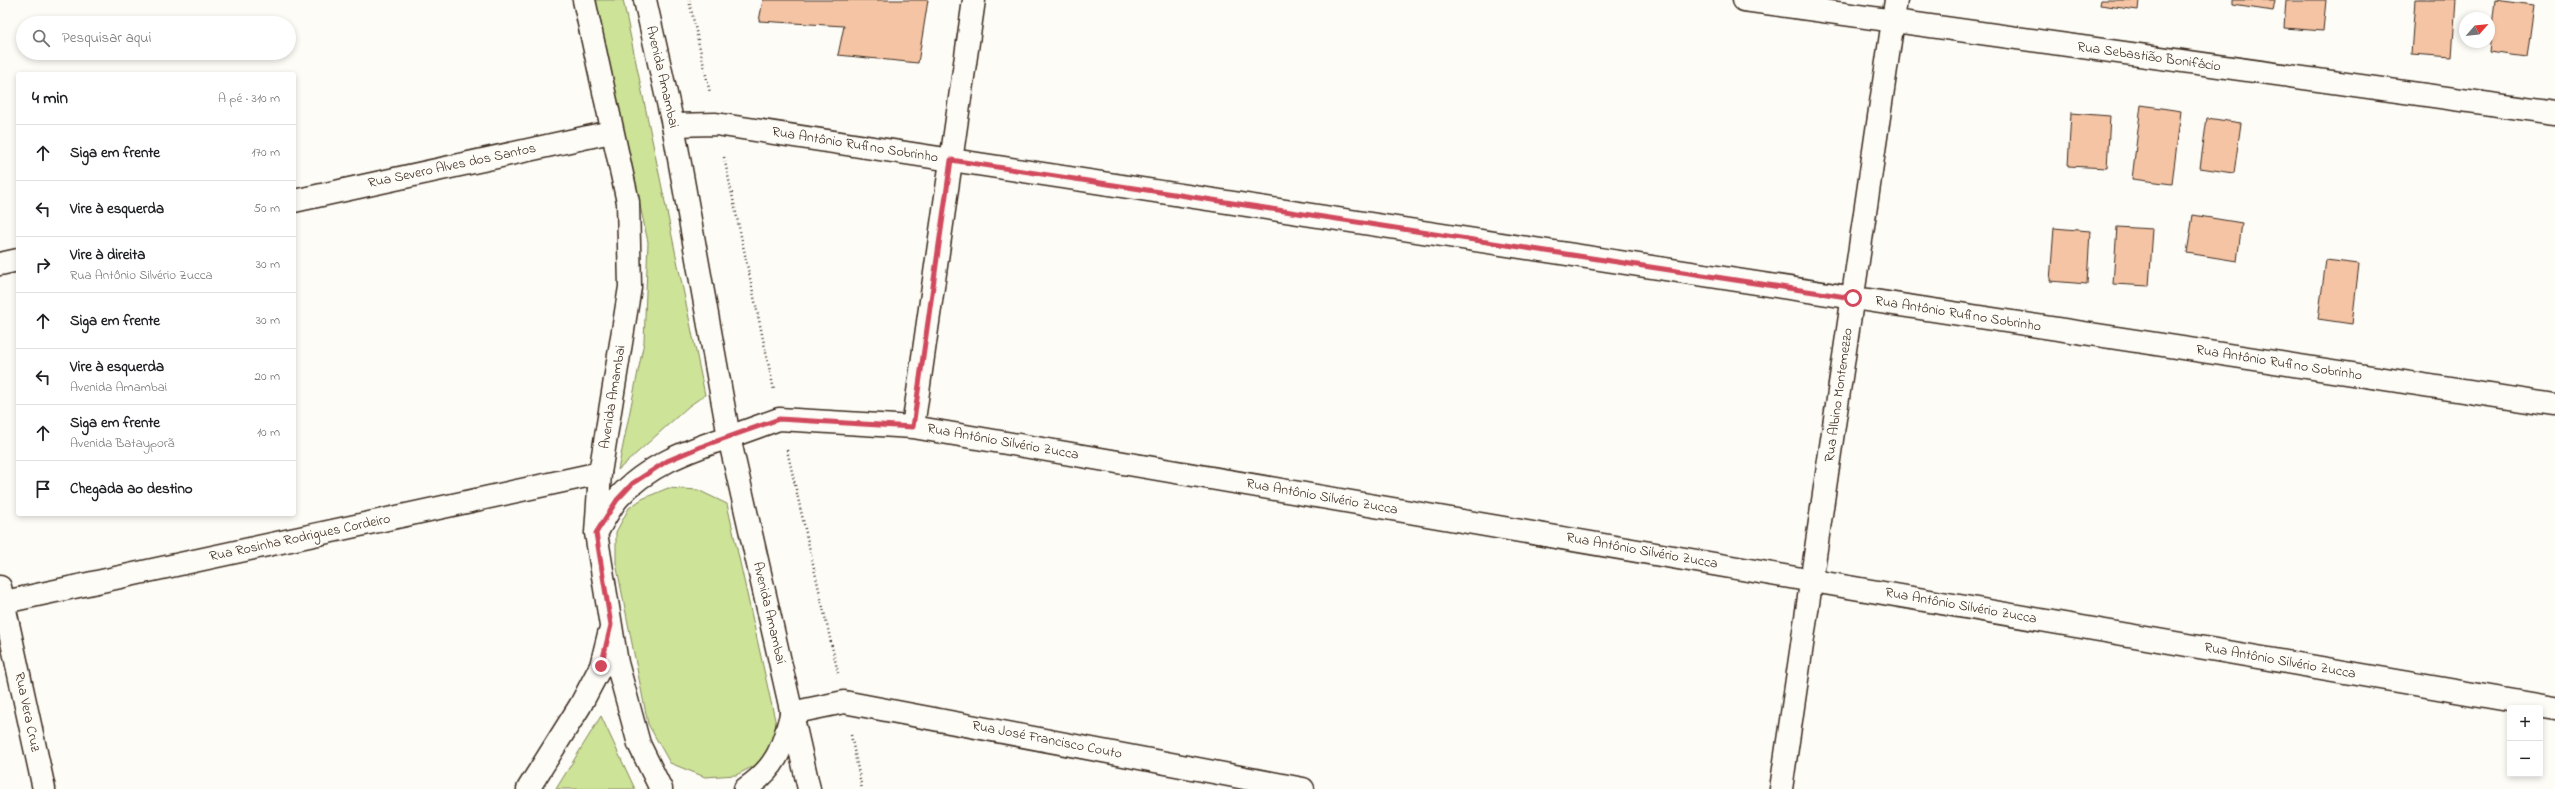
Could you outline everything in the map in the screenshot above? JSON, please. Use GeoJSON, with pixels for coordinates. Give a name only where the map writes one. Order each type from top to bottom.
{"type":"FeatureCollection","features":[{"type":"Feature","properties":{"kind":"street","name":"Avenida Amambai"},"geometry":{"type":"LineString","coordinates":[[584,0],[611,132],[628,202],[630,288],[600,473],[596,533],[617,663],[639,744],[661,789]]}},
{"type":"Feature","properties":{"kind":"street","name":"Avenida Amambai"},"geometry":{"type":"LineString","coordinates":[[644,0],[673,125],[729,437]]}},
{"type":"Feature","properties":{"kind":"street"},"geometry":{"type":"LineString","coordinates":[[913,427],[974,0]]}},
{"type":"Feature","properties":{"kind":"street","name":"Rua Sebastião Bonifácio"},"geometry":{"type":"LineString","coordinates":[[1744,0],[1894,10],[2555,113]]}},
{"type":"Feature","properties":{"kind":"street","name":"Rua Albino Montemezzo"},"geometry":{"type":"LineString","coordinates":[[1781,789],[1894,10]]}},
{"type":"Feature","properties":{"kind":"street","name":"Rua Antônio Rufino Sobrinho"},"geometry":{"type":"LineString","coordinates":[[673,125],[716,124],[2555,405]]}},
{"type":"Feature","properties":{"kind":"street","name":"Rua Severo Alves dos Santos"},"geometry":{"type":"LineString","coordinates":[[296,200],[611,132]]}},
{"type":"Feature","properties":{"kind":"street"},"geometry":{"type":"LineString","coordinates":[[0,264],[16,260]]}},
{"type":"Feature","properties":{"kind":"street","name":"Rua Antônio Silvério Zucca"},"geometry":{"type":"LineString","coordinates":[[596,533],[617,500],[633,483],[667,461],[779,419],[913,427],[2555,708]]}},
{"type":"Feature","properties":{"kind":"street","name":"Avenida Amambaí"},"geometry":{"type":"LineString","coordinates":[[729,437],[809,789]]}},
{"type":"Feature","properties":{"kind":"street","name":"Rua Rosinha Rodrigues Cordeiro"},"geometry":{"type":"LineString","coordinates":[[1,598],[600,473]]}},
{"type":"Feature","properties":{"kind":"street","name":"Rua Vera Cruz"},"geometry":{"type":"LineString","coordinates":[[1,598],[44,789]]}},
{"type":"Feature","properties":{"kind":"street"},"geometry":{"type":"LineString","coordinates":[[528,789],[580,706],[601,666],[611,625]]}},
{"type":"Feature","properties":{"kind":"street","name":"Rua José Francisco Couto"},"geometry":{"type":"LineString","coordinates":[[791,713],[844,702],[1303,789]]}},
{"type":"Feature","properties":{"kind":"street"},"geometry":{"type":"LineString","coordinates":[[745,789],[759,779],[776,762],[785,739],[791,713]]}},
{"type":"Feature","properties":{"kind":"green space"},"geometry":{"type":"Polygon","coordinates":[[[595,0],[623,0],[705,395],[689,406],[618,470],[644,342],[648,242],[595,0]]]}},
{"type":"Feature","properties":{"kind":"green space"},"geometry":{"type":"Polygon","coordinates":[[[668,488],[698,490],[727,504],[777,729],[765,756],[754,766],[736,775],[705,777],[670,763],[648,724],[616,563],[616,532],[629,508],[642,499],[668,488]]]}},
{"type":"Feature","properties":{"kind":"green space"},"geometry":{"type":"Polygon","coordinates":[[[601,716],[635,789],[556,789],[601,716]]]}},
{"type":"Feature","properties":{"kind":"building"},"geometry":{"type":"Polygon","coordinates":[[[763,0],[928,0],[918,63],[838,55],[844,26],[759,21],[763,0]]]}},
{"type":"Feature","properties":{"kind":"building"},"geometry":{"type":"Polygon","coordinates":[[[2101,0],[2139,0],[2138,10],[2100,5],[2101,0]]]}},
{"type":"Feature","properties":{"kind":"building"},"geometry":{"type":"Polygon","coordinates":[[[2233,0],[2275,0],[2273,11],[2233,5],[2233,0]]]}},
{"type":"Feature","properties":{"kind":"building"},"geometry":{"type":"Polygon","coordinates":[[[2286,0],[2326,0],[2323,31],[2284,28],[2286,0]]]}},
{"type":"Feature","properties":{"kind":"building"},"geometry":{"type":"Polygon","coordinates":[[[2415,0],[2456,0],[2452,57],[2411,54],[2415,0]]]}},
{"type":"Feature","properties":{"kind":"building"},"geometry":{"type":"Polygon","coordinates":[[[2495,0],[2534,5],[2527,57],[2489,52],[2489,48],[2495,48],[2495,12],[2494,12],[2495,0]]]}},
{"type":"Feature","properties":{"kind":"building"},"geometry":{"type":"Polygon","coordinates":[[[2141,105],[2181,111],[2172,184],[2132,179],[2141,105]]]}},
{"type":"Feature","properties":{"kind":"building"},"geometry":{"type":"Polygon","coordinates":[[[2071,113],[2110,116],[2107,168],[2068,166],[2071,113]]]}},
{"type":"Feature","properties":{"kind":"building"},"geometry":{"type":"Polygon","coordinates":[[[2207,118],[2241,123],[2234,173],[2200,168],[2207,118]]]}},
{"type":"Feature","properties":{"kind":"building"},"geometry":{"type":"Polygon","coordinates":[[[2193,215],[2242,223],[2237,261],[2187,253],[2193,215]]]}},
{"type":"Feature","properties":{"kind":"building"},"geometry":{"type":"Polygon","coordinates":[[[2117,227],[2153,229],[2149,286],[2113,284],[2117,227]]]}},
{"type":"Feature","properties":{"kind":"building"},"geometry":{"type":"Polygon","coordinates":[[[2054,228],[2090,231],[2087,284],[2050,281],[2054,228]]]}},
{"type":"Feature","properties":{"kind":"building"},"geometry":{"type":"Polygon","coordinates":[[[2326,260],[2359,264],[2352,324],[2318,319],[2326,260]]]}},
{"type":"Feature","properties":{"kind":"route"},"geometry":{"type":"LineString","coordinates":[[601,666],[611,625],[596,533],[617,500],[633,483],[667,461],[700,447],[779,419],[913,427],[951,160],[1853,298]]}}]}
